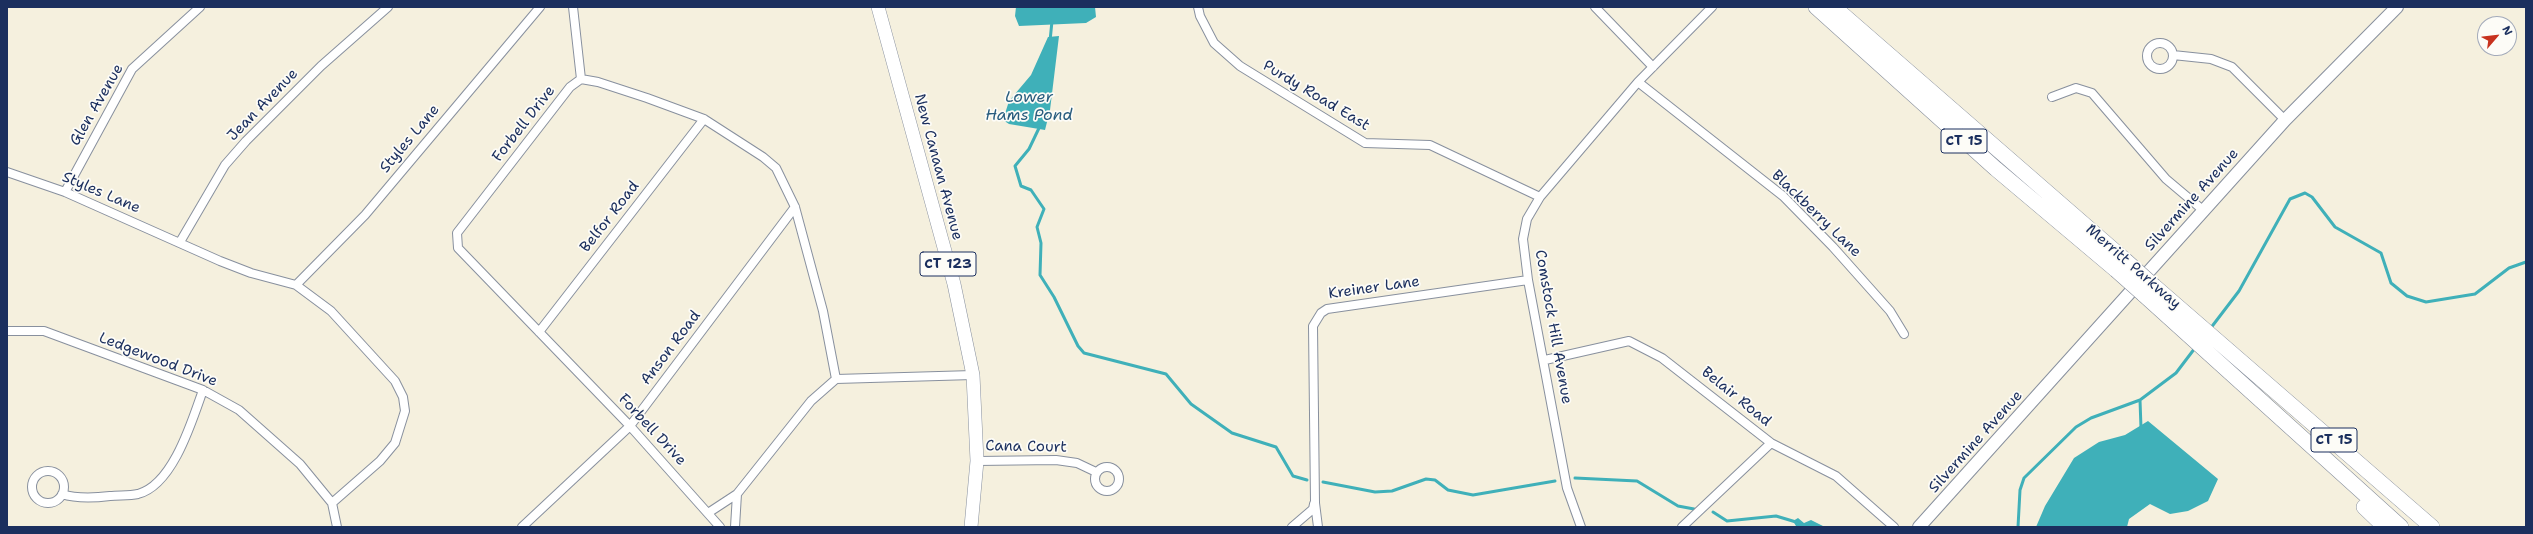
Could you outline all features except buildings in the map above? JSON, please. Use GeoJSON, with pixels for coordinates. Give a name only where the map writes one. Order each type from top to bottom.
{"type":"FeatureCollection","features":[{"type":"Feature","properties":{"kind":"highway","name":"Merritt Parkway"},"geometry":{"type":"LineString","coordinates":[[1816,7],[1996,169],[2121,265]]}},
{"type":"Feature","properties":{"kind":"highway","name":"Merritt Parkway"},"geometry":{"type":"LineString","coordinates":[[1834,7],[2181,319],[2229,360],[2372,473],[2432,527]]}},
{"type":"Feature","properties":{"kind":"highway","name":"Merritt Parkway"},"geometry":{"type":"LineString","coordinates":[[2229,360],[2296,432],[2401,527]]}},
{"type":"Feature","properties":{"kind":"highway"},"geometry":{"type":"LineString","coordinates":[[2296,432],[2340,482],[2385,527]]}},
{"type":"Feature","properties":{"kind":"highway"},"geometry":{"type":"LineString","coordinates":[[2372,473],[2444,527]]}},
{"type":"Feature","properties":{"kind":"main road","name":"New Canaan Avenue"},"geometry":{"type":"LineString","coordinates":[[878,7],[954,284],[973,375],[977,461],[971,527]]}},
{"type":"Feature","properties":{"kind":"street","name":"Glen Avenue"},"geometry":{"type":"LineString","coordinates":[[65,192],[132,69],[200,7]]}},
{"type":"Feature","properties":{"kind":"street","name":"Jean Avenue"},"geometry":{"type":"LineString","coordinates":[[180,242],[226,166],[246,141],[321,66],[388,7]]}},
{"type":"Feature","properties":{"kind":"street","name":"Styles Lane"},"geometry":{"type":"LineString","coordinates":[[296,285],[365,215],[540,7]]}},
{"type":"Feature","properties":{"kind":"street"},"geometry":{"type":"LineString","coordinates":[[573,7],[581,79],[598,82],[704,119],[762,157],[776,168],[795,207],[823,311],[836,378]]}},
{"type":"Feature","properties":{"kind":"street","name":"Purdy Road East"},"geometry":{"type":"LineString","coordinates":[[1198,7],[1200,16],[1214,43],[1240,66],[1365,143],[1430,145],[1540,197]]}},
{"type":"Feature","properties":{"kind":"street"},"geometry":{"type":"LineString","coordinates":[[1595,7],[1653,67]]}},
{"type":"Feature","properties":{"kind":"street","name":"Comstock Hill Avenue"},"geometry":{"type":"LineString","coordinates":[[1581,527],[1567,488],[1528,280],[1523,239],[1527,219],[1540,197],[1638,82],[1712,7]]}},
{"type":"Feature","properties":{"kind":"street","name":"Silvermine Avenue"},"geometry":{"type":"LineString","coordinates":[[1919,527],[2285,120],[2397,7]]}},
{"type":"Feature","properties":{"kind":"street"},"geometry":{"type":"LineString","coordinates":[[2173,55],[2211,59],[2232,67],[2285,120]]}},
{"type":"Feature","properties":{"kind":"street","name":"Forbell Drive"},"geometry":{"type":"LineString","coordinates":[[581,79],[570,87],[457,233],[458,248],[630,426],[720,527]]}},
{"type":"Feature","properties":{"kind":"street","name":"Blackberry Lane"},"geometry":{"type":"LineString","coordinates":[[1638,82],[1783,196],[1833,247],[1890,311],[1904,334]]}},
{"type":"Feature","properties":{"kind":"street"},"geometry":{"type":"LineString","coordinates":[[2052,97],[2076,88],[2092,93],[2166,179],[2204,211]]}},
{"type":"Feature","properties":{"kind":"street","name":"Belfor Road"},"geometry":{"type":"LineString","coordinates":[[539,332],[704,119]]}},
{"type":"Feature","properties":{"kind":"street","name":"Styles Lane"},"geometry":{"type":"LineString","coordinates":[[7,172],[65,192],[251,273],[296,285],[336,316],[395,381],[403,397],[405,411],[403,424],[395,444],[380,461],[332,503]]}},
{"type":"Feature","properties":{"kind":"street","name":"Anson Road"},"geometry":{"type":"LineString","coordinates":[[522,527],[630,426],[795,207]]}},
{"type":"Feature","properties":{"kind":"street","name":"Kreiner Lane"},"geometry":{"type":"LineString","coordinates":[[1318,527],[1315,503],[1313,326],[1320,313],[1327,309],[1528,280]]}},
{"type":"Feature","properties":{"kind":"street","name":"Ledgewood Drive"},"geometry":{"type":"LineString","coordinates":[[7,331],[44,331],[203,390],[239,410],[300,464],[332,503],[337,527]]}},
{"type":"Feature","properties":{"kind":"street","name":"Belair Road"},"geometry":{"type":"LineString","coordinates":[[1544,360],[1629,341],[1662,358],[1771,443],[1836,476],[1894,527]]}},
{"type":"Feature","properties":{"kind":"street"},"geometry":{"type":"LineString","coordinates":[[708,512],[737,494],[811,400],[836,378],[973,375]]}},
{"type":"Feature","properties":{"kind":"street"},"geometry":{"type":"LineString","coordinates":[[62,494],[72,498],[139,493],[159,482],[169,469],[190,426],[203,390]]}},
{"type":"Feature","properties":{"kind":"street"},"geometry":{"type":"LineString","coordinates":[[1682,527],[1771,443]]}},
{"type":"Feature","properties":{"kind":"street","name":"Cana Court"},"geometry":{"type":"LineString","coordinates":[[977,461],[1056,460],[1077,463],[1096,472]]}},
{"type":"Feature","properties":{"kind":"street"},"geometry":{"type":"LineString","coordinates":[[735,527],[737,494]]}},
{"type":"Feature","properties":{"kind":"street"},"geometry":{"type":"LineString","coordinates":[[1292,527],[1313,509],[1315,503]]}},
{"type":"Feature","properties":{"kind":"water"},"geometry":{"type":"Polygon","coordinates":[[[1016,7],[1095,7],[1096,17],[1086,23],[1019,26],[1015,16],[1016,7]]]}},
{"type":"Feature","properties":{"kind":"water","name":"Lower Hams Pond"},"geometry":{"type":"Polygon","coordinates":[[[1059,36],[1050,110],[1045,130],[1009,124],[1003,120],[1009,101],[1031,75],[1048,37],[1059,36]]]}},
{"type":"Feature","properties":{"kind":"water"},"geometry":{"type":"Polygon","coordinates":[[[2148,421],[2218,479],[2208,501],[2188,511],[2170,514],[2150,504],[2129,519],[2127,527],[2036,527],[2045,506],[2074,458],[2099,442],[2125,435],[2148,421]]]}},
{"type":"Feature","properties":{"kind":"water"},"geometry":{"type":"Polygon","coordinates":[[[1798,518],[1804,523],[1811,520],[1825,527],[1796,526],[1793,521],[1798,518]]]}},
{"type":"Feature","properties":{"kind":"waterway"},"geometry":{"type":"LineString","coordinates":[[1050,41],[1052,21]]}},
{"type":"Feature","properties":{"kind":"waterway"},"geometry":{"type":"LineString","coordinates":[[1040,126],[1029,149],[1015,166],[1021,186],[1031,190],[1044,209],[1037,227],[1041,243],[1040,275],[1054,297],[1078,346],[1084,353],[1166,374],[1191,404],[1232,433],[1276,447],[1293,476],[1307,480]]}},
{"type":"Feature","properties":{"kind":"waterway"},"geometry":{"type":"LineString","coordinates":[[2210,329],[2239,291],[2290,199],[2305,193],[2312,197],[2335,227],[2381,253],[2391,283],[2407,296],[2426,302],[2475,294],[2509,268],[2526,262]]}},
{"type":"Feature","properties":{"kind":"waterway"},"geometry":{"type":"LineString","coordinates":[[2018,527],[2020,490],[2024,478],[2076,427],[2091,418],[2140,400],[2176,373],[2195,348]]}},
{"type":"Feature","properties":{"kind":"waterway"},"geometry":{"type":"LineString","coordinates":[[2140,400],[2141,428]]}},
{"type":"Feature","properties":{"kind":"waterway"},"geometry":{"type":"LineString","coordinates":[[1575,478],[1637,481],[1678,506],[1694,509]]}},
{"type":"Feature","properties":{"kind":"waterway"},"geometry":{"type":"LineString","coordinates":[[1323,482],[1375,492],[1392,491],[1426,479],[1435,480],[1448,490],[1473,495],[1555,481]]}},
{"type":"Feature","properties":{"kind":"waterway"},"geometry":{"type":"LineString","coordinates":[[1713,512],[1727,521],[1776,516],[1796,522]]}}]}
